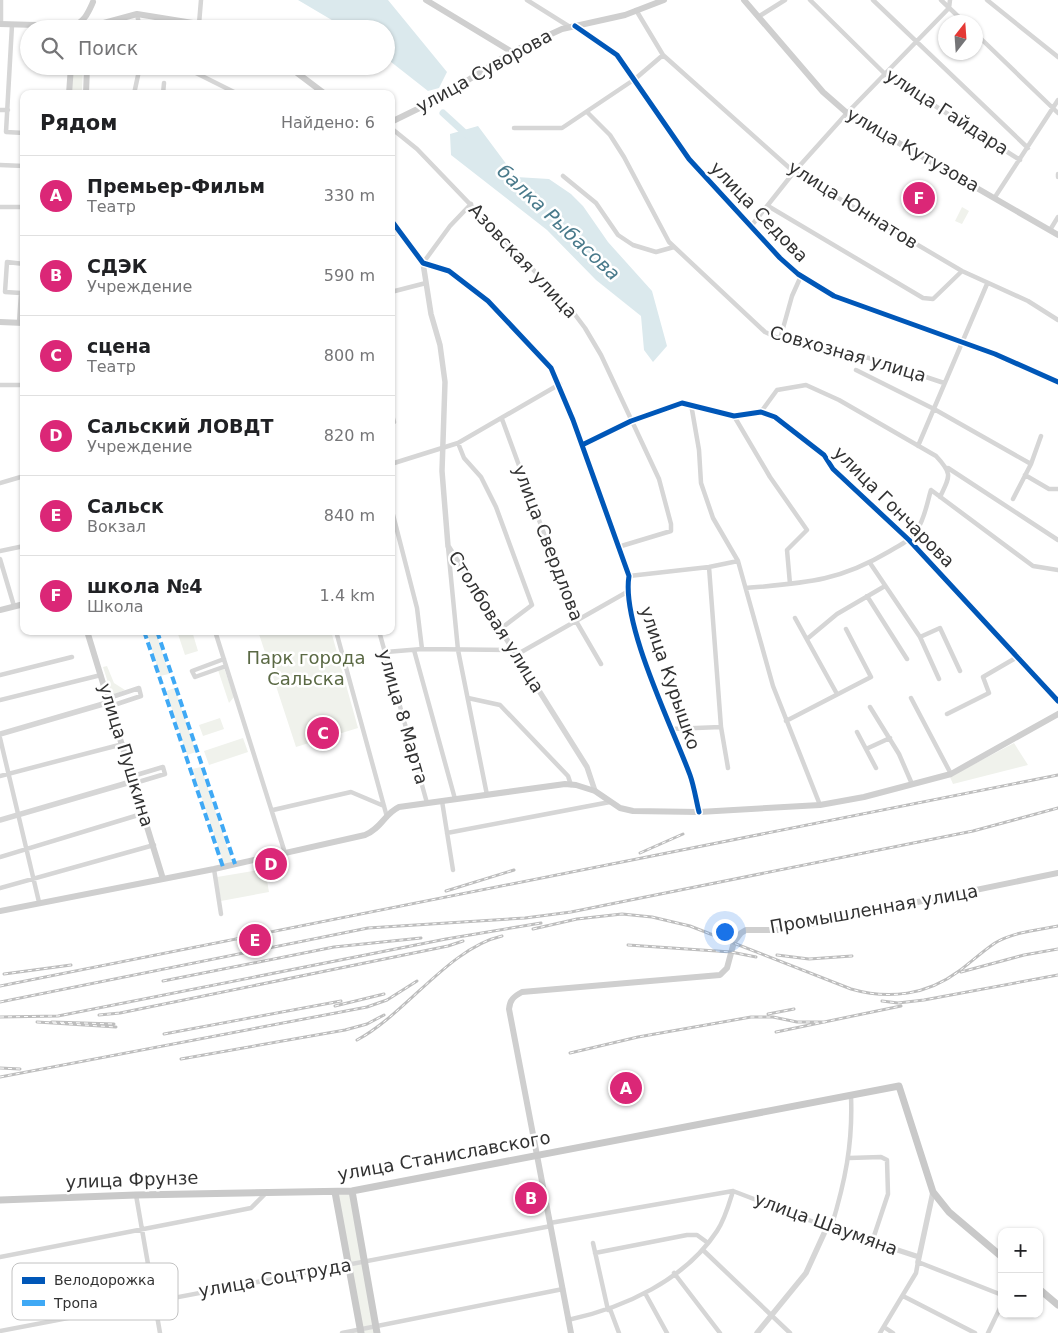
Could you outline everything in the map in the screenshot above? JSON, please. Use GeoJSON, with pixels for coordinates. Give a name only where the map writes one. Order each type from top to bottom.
{"type":"FeatureCollection","features":[{"type":"Feature","properties":{"kind":"main road"},"geometry":{"type":"LineString","coordinates":[[426,0],[512,52]]}},
{"type":"Feature","properties":{"kind":"main road","name":"улица Суворова"},"geometry":{"type":"LineString","coordinates":[[395,120],[440,98],[512,52],[573,26],[636,10],[664,0]]}},
{"type":"Feature","properties":{"kind":"main road","name":"улица Кутузова"},"geometry":{"type":"LineString","coordinates":[[744,0],[824,92],[847,113],[1058,235]]}},
{"type":"Feature","properties":{"kind":"main road"},"geometry":{"type":"LineString","coordinates":[[83,20],[93,1]]}},
{"type":"Feature","properties":{"kind":"main road"},"geometry":{"type":"LineString","coordinates":[[89,20],[93,1]]}},
{"type":"Feature","properties":{"kind":"main road"},"geometry":{"type":"LineString","coordinates":[[116,20],[137,14],[162,20]]}},
{"type":"Feature","properties":{"kind":"main road"},"geometry":{"type":"LineString","coordinates":[[0,24],[20,25]]}},
{"type":"Feature","properties":{"kind":"main road"},"geometry":{"type":"LineString","coordinates":[[69,90],[70,75]]}},
{"type":"Feature","properties":{"kind":"main road"},"geometry":{"type":"LineString","coordinates":[[86,90],[87,75]]}},
{"type":"Feature","properties":{"kind":"main road"},"geometry":{"type":"LineString","coordinates":[[300,75],[320,90]]}},
{"type":"Feature","properties":{"kind":"main road"},"geometry":{"type":"LineString","coordinates":[[0,322],[20,323]]}},
{"type":"Feature","properties":{"kind":"main road"},"geometry":{"type":"LineString","coordinates":[[0,610],[20,605]]}},
{"type":"Feature","properties":{"kind":"main road","name":"улица Пушкина"},"geometry":{"type":"LineString","coordinates":[[88,635],[145,813],[163,879]]}},
{"type":"Feature","properties":{"kind":"main road"},"geometry":{"type":"LineString","coordinates":[[0,911],[214,869],[365,835],[378,829],[392,810],[399,807],[455,799],[572,784],[595,791],[620,808],[633,811],[699,812],[820,805],[952,774],[1058,714]]}},
{"type":"Feature","properties":{"kind":"main road","name":"Промышленная улица"},"geometry":{"type":"LineString","coordinates":[[536,1155],[508,1009],[510,1001],[522,992],[720,975],[728,968],[731,952],[737,937],[746,930],[777,930],[811,924],[1058,873]]}},
{"type":"Feature","properties":{"kind":"main road","name":"улица Станиславского"},"geometry":{"type":"LineString","coordinates":[[265,1194],[352,1191],[899,1086],[933,1192]]}},
{"type":"Feature","properties":{"kind":"main road"},"geometry":{"type":"LineString","coordinates":[[536,1155],[571,1333]]}},
{"type":"Feature","properties":{"kind":"main road"},"geometry":{"type":"LineString","coordinates":[[352,1191],[376,1330]]}},
{"type":"Feature","properties":{"kind":"main road"},"geometry":{"type":"LineString","coordinates":[[336,1192],[361,1331]]}},
{"type":"Feature","properties":{"kind":"main road"},"geometry":{"type":"LineString","coordinates":[[933,1192],[949,1212],[998,1254]]}},
{"type":"Feature","properties":{"kind":"main road","name":"улица Фрунзе"},"geometry":{"type":"LineString","coordinates":[[0,1200],[136,1195],[265,1194]]}},
{"type":"Feature","properties":{"kind":"main road"},"geometry":{"type":"LineString","coordinates":[[1043,1292],[1058,1305]]}},
{"type":"Feature","properties":{"kind":"street"},"geometry":{"type":"LineString","coordinates":[[0,24],[1,0]]}},
{"type":"Feature","properties":{"kind":"street"},"geometry":{"type":"LineString","coordinates":[[199,20],[201,0]]}},
{"type":"Feature","properties":{"kind":"street","name":"улица Седова"},"geometry":{"type":"LineString","coordinates":[[527,0],[573,26],[617,55],[689,160],[752,225],[780,258],[801,276],[834,296],[995,354],[1058,382]]}},
{"type":"Feature","properties":{"kind":"street"},"geometry":{"type":"LineString","coordinates":[[758,17],[786,0]]}},
{"type":"Feature","properties":{"kind":"street","name":"улица Гайдара"},"geometry":{"type":"LineString","coordinates":[[810,0],[886,74],[1020,160]]}},
{"type":"Feature","properties":{"kind":"street"},"geometry":{"type":"LineString","coordinates":[[874,0],[1028,148]]}},
{"type":"Feature","properties":{"kind":"street"},"geometry":{"type":"LineString","coordinates":[[941,0],[956,15]]}},
{"type":"Feature","properties":{"kind":"street"},"geometry":{"type":"LineString","coordinates":[[752,225],[794,172],[847,113],[949,8],[950,0]]}},
{"type":"Feature","properties":{"kind":"street"},"geometry":{"type":"LineString","coordinates":[[987,0],[1058,57]]}},
{"type":"Feature","properties":{"kind":"street","name":"улица Юннатов"},"geometry":{"type":"LineString","coordinates":[[636,10],[663,55],[794,172],[962,271],[987,284],[1028,300],[1058,320]]}},
{"type":"Feature","properties":{"kind":"street"},"geometry":{"type":"LineString","coordinates":[[137,14],[138,20]]}},
{"type":"Feature","properties":{"kind":"street"},"geometry":{"type":"LineString","coordinates":[[12,25],[6,132],[20,133]]}},
{"type":"Feature","properties":{"kind":"street"},"geometry":{"type":"LineString","coordinates":[[983,41],[1058,113]]}},
{"type":"Feature","properties":{"kind":"street"},"geometry":{"type":"LineString","coordinates":[[514,128],[557,130],[588,113],[635,79],[663,55]]}},
{"type":"Feature","properties":{"kind":"street"},"geometry":{"type":"LineString","coordinates":[[135,90],[138,75]]}},
{"type":"Feature","properties":{"kind":"street"},"geometry":{"type":"LineString","coordinates":[[200,75],[230,90]]}},
{"type":"Feature","properties":{"kind":"street"},"geometry":{"type":"LineString","coordinates":[[163,90],[164,83]]}},
{"type":"Feature","properties":{"kind":"street"},"geometry":{"type":"LineString","coordinates":[[995,197],[1058,100]]}},
{"type":"Feature","properties":{"kind":"street"},"geometry":{"type":"LineString","coordinates":[[0,110],[8,110]]}},
{"type":"Feature","properties":{"kind":"street","name":"Совхозная улица"},"geometry":{"type":"LineString","coordinates":[[588,113],[610,135],[634,174],[668,242],[765,332],[780,339],[869,358],[944,383]]}},
{"type":"Feature","properties":{"kind":"street","name":"Азовская улица"},"geometry":{"type":"LineString","coordinates":[[395,131],[417,149],[570,308],[602,355],[659,479],[671,524],[671,531],[618,547]]}},
{"type":"Feature","properties":{"kind":"street"},"geometry":{"type":"LineString","coordinates":[[0,165],[20,166]]}},
{"type":"Feature","properties":{"kind":"street"},"geometry":{"type":"LineString","coordinates":[[563,176],[596,203],[618,235],[633,245],[656,252],[674,247]]}},
{"type":"Feature","properties":{"kind":"street"},"geometry":{"type":"LineString","coordinates":[[395,225],[423,263],[450,226],[471,204]]}},
{"type":"Feature","properties":{"kind":"street"},"geometry":{"type":"LineString","coordinates":[[768,206],[923,298],[934,299],[962,271]]}},
{"type":"Feature","properties":{"kind":"street"},"geometry":{"type":"LineString","coordinates":[[0,207],[20,207]]}},
{"type":"Feature","properties":{"kind":"street"},"geometry":{"type":"LineString","coordinates":[[1050,230],[1058,217]]}},
{"type":"Feature","properties":{"kind":"street"},"geometry":{"type":"LineString","coordinates":[[20,264],[7,262],[5,292],[20,293]]}},
{"type":"Feature","properties":{"kind":"street","name":"Столбовая улица"},"geometry":{"type":"LineString","coordinates":[[423,263],[431,314],[440,346],[445,382],[442,471],[448,546],[499,630],[587,767],[595,791]]}},
{"type":"Feature","properties":{"kind":"street","name":"улица Курышко"},"geometry":{"type":"LineString","coordinates":[[423,263],[448,271],[488,301],[551,368],[560,384],[629,576],[627,592],[637,637],[671,729],[691,776],[699,812]]}},
{"type":"Feature","properties":{"kind":"street"},"geometry":{"type":"LineString","coordinates":[[780,339],[792,296],[801,276]]}},
{"type":"Feature","properties":{"kind":"street"},"geometry":{"type":"LineString","coordinates":[[395,291],[426,283]]}},
{"type":"Feature","properties":{"kind":"street"},"geometry":{"type":"LineString","coordinates":[[918,446],[987,284]]}},
{"type":"Feature","properties":{"kind":"street"},"geometry":{"type":"LineString","coordinates":[[856,370],[934,409],[1031,464]]}},
{"type":"Feature","properties":{"kind":"street"},"geometry":{"type":"LineString","coordinates":[[395,463],[458,443],[560,384]]}},
{"type":"Feature","properties":{"kind":"street"},"geometry":{"type":"LineString","coordinates":[[582,445],[631,421],[682,403],[734,416],[761,412],[777,390],[806,384],[839,400],[936,456],[948,468],[1058,540]]}},
{"type":"Feature","properties":{"kind":"street"},"geometry":{"type":"LineString","coordinates":[[0,385],[20,386]]}},
{"type":"Feature","properties":{"kind":"street"},"geometry":{"type":"LineString","coordinates":[[691,404],[699,450],[700,483],[713,518],[738,560],[773,686],[820,805]]}},
{"type":"Feature","properties":{"kind":"street","name":"улица Гончарова"},"geometry":{"type":"LineString","coordinates":[[761,412],[775,417],[824,455],[833,469],[909,540],[1019,656],[1058,701]]}},
{"type":"Feature","properties":{"kind":"street"},"geometry":{"type":"LineString","coordinates":[[734,416],[770,477],[807,530],[787,550],[790,584]]}},
{"type":"Feature","properties":{"kind":"street","name":"улица Свердлова"},"geometry":{"type":"LineString","coordinates":[[502,419],[576,621],[601,664]]}},
{"type":"Feature","properties":{"kind":"street"},"geometry":{"type":"LineString","coordinates":[[1013,499],[1031,464],[1041,436]]}},
{"type":"Feature","properties":{"kind":"street"},"geometry":{"type":"LineString","coordinates":[[458,443],[464,458],[481,477],[496,507],[532,605],[499,630]]}},
{"type":"Feature","properties":{"kind":"street"},"geometry":{"type":"LineString","coordinates":[[940,497],[950,477],[948,468]]}},
{"type":"Feature","properties":{"kind":"street"},"geometry":{"type":"LineString","coordinates":[[1025,475],[1049,488],[1058,489]]}},
{"type":"Feature","properties":{"kind":"street"},"geometry":{"type":"LineString","coordinates":[[0,483],[20,477]]}},
{"type":"Feature","properties":{"kind":"street"},"geometry":{"type":"LineString","coordinates":[[746,588],[790,584],[837,576],[870,563],[909,540],[922,522],[931,490],[1033,566],[1058,570]]}},
{"type":"Feature","properties":{"kind":"street"},"geometry":{"type":"LineString","coordinates":[[395,522],[416,608],[422,649]]}},
{"type":"Feature","properties":{"kind":"street"},"geometry":{"type":"LineString","coordinates":[[448,546],[458,650],[487,795]]}},
{"type":"Feature","properties":{"kind":"street"},"geometry":{"type":"LineString","coordinates":[[0,551],[20,547]]}},
{"type":"Feature","properties":{"kind":"street"},"geometry":{"type":"LineString","coordinates":[[0,559],[14,606]]}},
{"type":"Feature","properties":{"kind":"street"},"geometry":{"type":"LineString","coordinates":[[629,576],[709,567],[738,560]]}},
{"type":"Feature","properties":{"kind":"street"},"geometry":{"type":"LineString","coordinates":[[870,563],[920,637],[940,679]]}},
{"type":"Feature","properties":{"kind":"street"},"geometry":{"type":"LineString","coordinates":[[709,567],[721,727],[728,768]]}},
{"type":"Feature","properties":{"kind":"street"},"geometry":{"type":"LineString","coordinates":[[807,639],[837,614],[885,586]]}},
{"type":"Feature","properties":{"kind":"street"},"geometry":{"type":"LineString","coordinates":[[386,652],[422,649],[514,652],[576,621],[627,592]]}},
{"type":"Feature","properties":{"kind":"street"},"geometry":{"type":"LineString","coordinates":[[867,596],[907,659]]}},
{"type":"Feature","properties":{"kind":"street"},"geometry":{"type":"LineString","coordinates":[[795,618],[837,694]]}},
{"type":"Feature","properties":{"kind":"street"},"geometry":{"type":"LineString","coordinates":[[920,637],[940,628],[960,671]]}},
{"type":"Feature","properties":{"kind":"street"},"geometry":{"type":"LineString","coordinates":[[786,721],[871,677],[846,629]]}},
{"type":"Feature","properties":{"kind":"street"},"geometry":{"type":"LineString","coordinates":[[216,635],[285,853]]}},
{"type":"Feature","properties":{"kind":"street"},"geometry":{"type":"LineString","coordinates":[[337,635],[387,816]]}},
{"type":"Feature","properties":{"kind":"street","name":"улица 8 Марта"},"geometry":{"type":"LineString","coordinates":[[380,635],[427,803]]}},
{"type":"Feature","properties":{"kind":"street"},"geometry":{"type":"LineString","coordinates":[[414,650],[455,799]]}},
{"type":"Feature","properties":{"kind":"street"},"geometry":{"type":"LineString","coordinates":[[947,714],[989,693],[983,678],[1019,656]]}},
{"type":"Feature","properties":{"kind":"street"},"geometry":{"type":"LineString","coordinates":[[0,675],[72,657]]}},
{"type":"Feature","properties":{"kind":"street"},"geometry":{"type":"LineString","coordinates":[[224,659],[192,671],[195,677],[226,666]]}},
{"type":"Feature","properties":{"kind":"street"},"geometry":{"type":"LineString","coordinates":[[0,700],[101,675]]}},
{"type":"Feature","properties":{"kind":"street"},"geometry":{"type":"LineString","coordinates":[[0,734],[110,702],[141,696],[139,688],[110,702]]}},
{"type":"Feature","properties":{"kind":"street"},"geometry":{"type":"LineString","coordinates":[[468,698],[500,705],[568,776],[572,784]]}},
{"type":"Feature","properties":{"kind":"street"},"geometry":{"type":"LineString","coordinates":[[911,698],[952,774]]}},
{"type":"Feature","properties":{"kind":"street"},"geometry":{"type":"LineString","coordinates":[[870,707],[900,754],[912,784]]}},
{"type":"Feature","properties":{"kind":"street"},"geometry":{"type":"LineString","coordinates":[[671,729],[721,727]]}},
{"type":"Feature","properties":{"kind":"street"},"geometry":{"type":"LineString","coordinates":[[857,732],[876,768]]}},
{"type":"Feature","properties":{"kind":"street"},"geometry":{"type":"LineString","coordinates":[[0,738],[39,902]]}},
{"type":"Feature","properties":{"kind":"street"},"geometry":{"type":"LineString","coordinates":[[866,749],[890,738]]}},
{"type":"Feature","properties":{"kind":"street"},"geometry":{"type":"LineString","coordinates":[[0,776],[123,744]]}},
{"type":"Feature","properties":{"kind":"street"},"geometry":{"type":"LineString","coordinates":[[0,820],[134,780],[165,774],[163,767],[134,780]]}},
{"type":"Feature","properties":{"kind":"street"},"geometry":{"type":"LineString","coordinates":[[273,810],[351,792],[384,806]]}},
{"type":"Feature","properties":{"kind":"street"},"geometry":{"type":"LineString","coordinates":[[442,801],[453,870]]}},
{"type":"Feature","properties":{"kind":"street"},"geometry":{"type":"LineString","coordinates":[[447,833],[610,802]]}},
{"type":"Feature","properties":{"kind":"street"},"geometry":{"type":"LineString","coordinates":[[0,857],[145,813]]}},
{"type":"Feature","properties":{"kind":"street"},"geometry":{"type":"LineString","coordinates":[[0,888],[154,845]]}},
{"type":"Feature","properties":{"kind":"street"},"geometry":{"type":"LineString","coordinates":[[214,869],[221,914]]}},
{"type":"Feature","properties":{"kind":"street"},"geometry":{"type":"LineString","coordinates":[[757,1333],[806,1273],[829,1227],[844,1184],[852,1141],[851,1096]]}},
{"type":"Feature","properties":{"kind":"street"},"geometry":{"type":"LineString","coordinates":[[849,1158],[881,1156],[887,1160],[888,1194],[872,1242]]}},
{"type":"Feature","properties":{"kind":"street"},"geometry":{"type":"LineString","coordinates":[[568,1320],[609,1309],[646,1293],[674,1273],[703,1250],[719,1229],[733,1191]]}},
{"type":"Feature","properties":{"kind":"street","name":"улица Соцтруда"},"geometry":{"type":"LineString","coordinates":[[178,1296],[733,1191]]}},
{"type":"Feature","properties":{"kind":"street","name":"улица Шаумяна"},"geometry":{"type":"LineString","coordinates":[[733,1191],[919,1259],[998,1293]]}},
{"type":"Feature","properties":{"kind":"street"},"geometry":{"type":"LineString","coordinates":[[880,1333],[916,1273],[933,1192]]}},
{"type":"Feature","properties":{"kind":"street"},"geometry":{"type":"LineString","coordinates":[[0,1257],[251,1208],[265,1194]]}},
{"type":"Feature","properties":{"kind":"street"},"geometry":{"type":"LineString","coordinates":[[136,1195],[148,1263]]}},
{"type":"Feature","properties":{"kind":"street"},"geometry":{"type":"LineString","coordinates":[[595,1253],[687,1235],[697,1235],[708,1243]]}},
{"type":"Feature","properties":{"kind":"street"},"geometry":{"type":"LineString","coordinates":[[593,1243],[609,1309],[619,1333]]}},
{"type":"Feature","properties":{"kind":"street"},"geometry":{"type":"LineString","coordinates":[[703,1250],[790,1333]]}},
{"type":"Feature","properties":{"kind":"street"},"geometry":{"type":"LineString","coordinates":[[674,1273],[720,1333]]}},
{"type":"Feature","properties":{"kind":"street"},"geometry":{"type":"LineString","coordinates":[[342,1333],[376,1330],[563,1289]]}},
{"type":"Feature","properties":{"kind":"street"},"geometry":{"type":"LineString","coordinates":[[646,1293],[666,1333]]}},
{"type":"Feature","properties":{"kind":"street"},"geometry":{"type":"LineString","coordinates":[[903,1296],[974,1333]]}},
{"type":"Feature","properties":{"kind":"street"},"geometry":{"type":"LineString","coordinates":[[988,1333],[998,1312]]}},
{"type":"Feature","properties":{"kind":"street","name":"улица Соцтруда"},"geometry":{"type":"LineString","coordinates":[[0,1331],[55,1320]]}},
{"type":"Feature","properties":{"kind":"street"},"geometry":{"type":"LineString","coordinates":[[158,1320],[160,1333]]}},
{"type":"Feature","properties":{"kind":"street"},"geometry":{"type":"LineString","coordinates":[[884,1327],[893,1333]]}},
{"type":"Feature","properties":{"kind":"green space"},"geometry":{"type":"Polygon","coordinates":[[[72,75],[83,75],[82,90],[71,90],[72,75]]]}},
{"type":"Feature","properties":{"kind":"green space"},"geometry":{"type":"Polygon","coordinates":[[[962,207],[969,211],[962,224],[955,221],[962,207]]]}},
{"type":"Feature","properties":{"kind":"green space"},"geometry":{"type":"Polygon","coordinates":[[[147,635],[157,635],[169,674],[160,676],[147,635]]]}},
{"type":"Feature","properties":{"kind":"green space"},"geometry":{"type":"Polygon","coordinates":[[[178,635],[193,635],[198,651],[185,655],[178,635]]]}},
{"type":"Feature","properties":{"kind":"green space","name":"Парк города Сальска"},"geometry":{"type":"Polygon","coordinates":[[[259,635],[332,635],[358,728],[296,747],[259,635]]]}},
{"type":"Feature","properties":{"kind":"green space"},"geometry":{"type":"Polygon","coordinates":[[[107,666],[114,683],[125,690],[112,695],[103,667],[107,666]]]}},
{"type":"Feature","properties":{"kind":"green space"},"geometry":{"type":"Polygon","coordinates":[[[224,668],[234,697],[229,703],[218,670],[224,668]]]}},
{"type":"Feature","properties":{"kind":"green space"},"geometry":{"type":"Polygon","coordinates":[[[175,688],[196,752],[187,755],[166,691],[175,688]]]}},
{"type":"Feature","properties":{"kind":"green space"},"geometry":{"type":"Polygon","coordinates":[[[220,718],[224,729],[203,736],[199,725],[220,718]]]}},
{"type":"Feature","properties":{"kind":"green space"},"geometry":{"type":"Polygon","coordinates":[[[243,738],[248,752],[209,765],[204,751],[243,738]]]}},
{"type":"Feature","properties":{"kind":"green space"},"geometry":{"type":"Polygon","coordinates":[[[1014,743],[1028,765],[953,784],[950,777],[1014,743]]]}},
{"type":"Feature","properties":{"kind":"green space"},"geometry":{"type":"Polygon","coordinates":[[[201,767],[232,862],[224,864],[192,769],[201,767]]]}},
{"type":"Feature","properties":{"kind":"green space"},"geometry":{"type":"Polygon","coordinates":[[[265,869],[269,892],[221,901],[217,877],[265,869]]]}},
{"type":"Feature","properties":{"kind":"green space"},"geometry":{"type":"Polygon","coordinates":[[[352,1191],[377,1333],[342,1333],[360,1329],[335,1192],[352,1191]]]}},
{"type":"Feature","properties":{"kind":"water"},"geometry":{"type":"Polygon","coordinates":[[[298,0],[388,0],[447,72],[439,88],[428,91],[395,65],[395,20],[332,20],[298,0]]]}},
{"type":"Feature","properties":{"kind":"water"},"geometry":{"type":"Polygon","coordinates":[[[478,126],[516,177],[549,179],[571,194],[583,206],[608,242],[652,291],[667,346],[653,362],[644,350],[641,316],[596,280],[547,230],[451,155],[450,134],[478,126]]]}},
{"type":"Feature","properties":{"kind":"waterway","name":"балка Рыбасова"},"geometry":{"type":"LineString","coordinates":[[443,113],[467,135]]}},
{"type":"Feature","properties":{"kind":"railway"},"geometry":{"type":"LineString","coordinates":[[0,986],[1058,775]]}},
{"type":"Feature","properties":{"kind":"railway"},"geometry":{"type":"LineString","coordinates":[[0,1002],[368,928],[525,918],[571,912],[973,831],[1058,808]]}},
{"type":"Feature","properties":{"kind":"railway"},"geometry":{"type":"LineString","coordinates":[[640,853],[683,834]]}},
{"type":"Feature","properties":{"kind":"railway"},"geometry":{"type":"LineString","coordinates":[[446,891],[514,870]]}},
{"type":"Feature","properties":{"kind":"railway"},"geometry":{"type":"LineString","coordinates":[[533,929],[577,919],[622,914],[652,917],[690,926],[851,989],[879,994],[893,994],[921,990],[947,979],[1002,939],[1058,926]]}},
{"type":"Feature","properties":{"kind":"railway"},"geometry":{"type":"LineString","coordinates":[[0,1017],[58,1016],[446,939],[541,923]]}},
{"type":"Feature","properties":{"kind":"railway"},"geometry":{"type":"LineString","coordinates":[[357,1040],[375,1029],[446,967],[464,954],[483,943],[502,936]]}},
{"type":"Feature","properties":{"kind":"railway"},"geometry":{"type":"LineString","coordinates":[[163,981],[334,947],[421,938]]}},
{"type":"Feature","properties":{"kind":"railway"},"geometry":{"type":"LineString","coordinates":[[99,1015],[120,1013],[448,946],[463,941]]}},
{"type":"Feature","properties":{"kind":"railway"},"geometry":{"type":"LineString","coordinates":[[628,945],[731,952],[756,957]]}},
{"type":"Feature","properties":{"kind":"railway"},"geometry":{"type":"LineString","coordinates":[[961,972],[1024,955],[1058,949]]}},
{"type":"Feature","properties":{"kind":"railway"},"geometry":{"type":"LineString","coordinates":[[777,955],[809,959],[852,956]]}},
{"type":"Feature","properties":{"kind":"railway"},"geometry":{"type":"LineString","coordinates":[[4,974],[71,965]]}},
{"type":"Feature","properties":{"kind":"railway"},"geometry":{"type":"LineString","coordinates":[[882,1001],[898,1003],[924,1000],[1058,975]]}},
{"type":"Feature","properties":{"kind":"railway"},"geometry":{"type":"LineString","coordinates":[[0,1077],[367,1007],[387,1000],[417,981]]}},
{"type":"Feature","properties":{"kind":"railway"},"geometry":{"type":"LineString","coordinates":[[335,1006],[384,994]]}},
{"type":"Feature","properties":{"kind":"railway"},"geometry":{"type":"LineString","coordinates":[[164,1034],[341,1001]]}},
{"type":"Feature","properties":{"kind":"railway"},"geometry":{"type":"LineString","coordinates":[[776,1032],[901,1006]]}},
{"type":"Feature","properties":{"kind":"railway"},"geometry":{"type":"LineString","coordinates":[[768,1014],[794,1009]]}},
{"type":"Feature","properties":{"kind":"railway"},"geometry":{"type":"LineString","coordinates":[[181,1059],[345,1030],[367,1024],[384,1015]]}},
{"type":"Feature","properties":{"kind":"railway"},"geometry":{"type":"LineString","coordinates":[[570,1053],[638,1037],[751,1017],[773,1017],[797,1022],[825,1022]]}},
{"type":"Feature","properties":{"kind":"railway"},"geometry":{"type":"LineString","coordinates":[[37,1022],[116,1027]]}},
{"type":"Feature","properties":{"kind":"railway"},"geometry":{"type":"LineString","coordinates":[[52,1022],[114,1024]]}},
{"type":"Feature","properties":{"kind":"railway"},"geometry":{"type":"LineString","coordinates":[[0,1068],[20,1069]]}},
{"type":"Feature","properties":{"kind":"marked path"},"geometry":{"type":"LineString","coordinates":[[145,635],[223,867]]}},
{"type":"Feature","properties":{"kind":"marked path"},"geometry":{"type":"LineString","coordinates":[[158,635],[235,864]]}},
{"type":"Feature","properties":{"kind":"cycle path"},"geometry":{"type":"LineString","coordinates":[[575,26],[617,55],[689,159],[780,258],[798,274],[834,296],[995,354],[1058,382]]}},
{"type":"Feature","properties":{"kind":"cycle path"},"geometry":{"type":"LineString","coordinates":[[395,225],[423,263],[449,271],[488,301],[551,368],[573,420],[629,576],[629,596],[640,647],[690,775],[699,812]]}},
{"type":"Feature","properties":{"kind":"cycle path"},"geometry":{"type":"LineString","coordinates":[[582,445],[631,421],[682,403],[734,416],[761,412],[775,417],[824,455],[833,469],[909,540],[1058,701]]}},
{"type":"Feature","properties":{"kind":"place","name":"школа №4"},"geometry":{"type":"Point","coordinates":[919,198]}},
{"type":"Feature","properties":{"kind":"place","name":"сцена"},"geometry":{"type":"Point","coordinates":[323,733]}},
{"type":"Feature","properties":{"kind":"place","name":"Сальский ЛОВДТ"},"geometry":{"type":"Point","coordinates":[271,864]}},
{"type":"Feature","properties":{"kind":"place","name":"Сальск"},"geometry":{"type":"Point","coordinates":[255,940]}},
{"type":"Feature","properties":{"kind":"place","name":"Премьер-Фильм"},"geometry":{"type":"Point","coordinates":[626,1088]}},
{"type":"Feature","properties":{"kind":"place","name":"СДЭК"},"geometry":{"type":"Point","coordinates":[531,1198]}}]}
